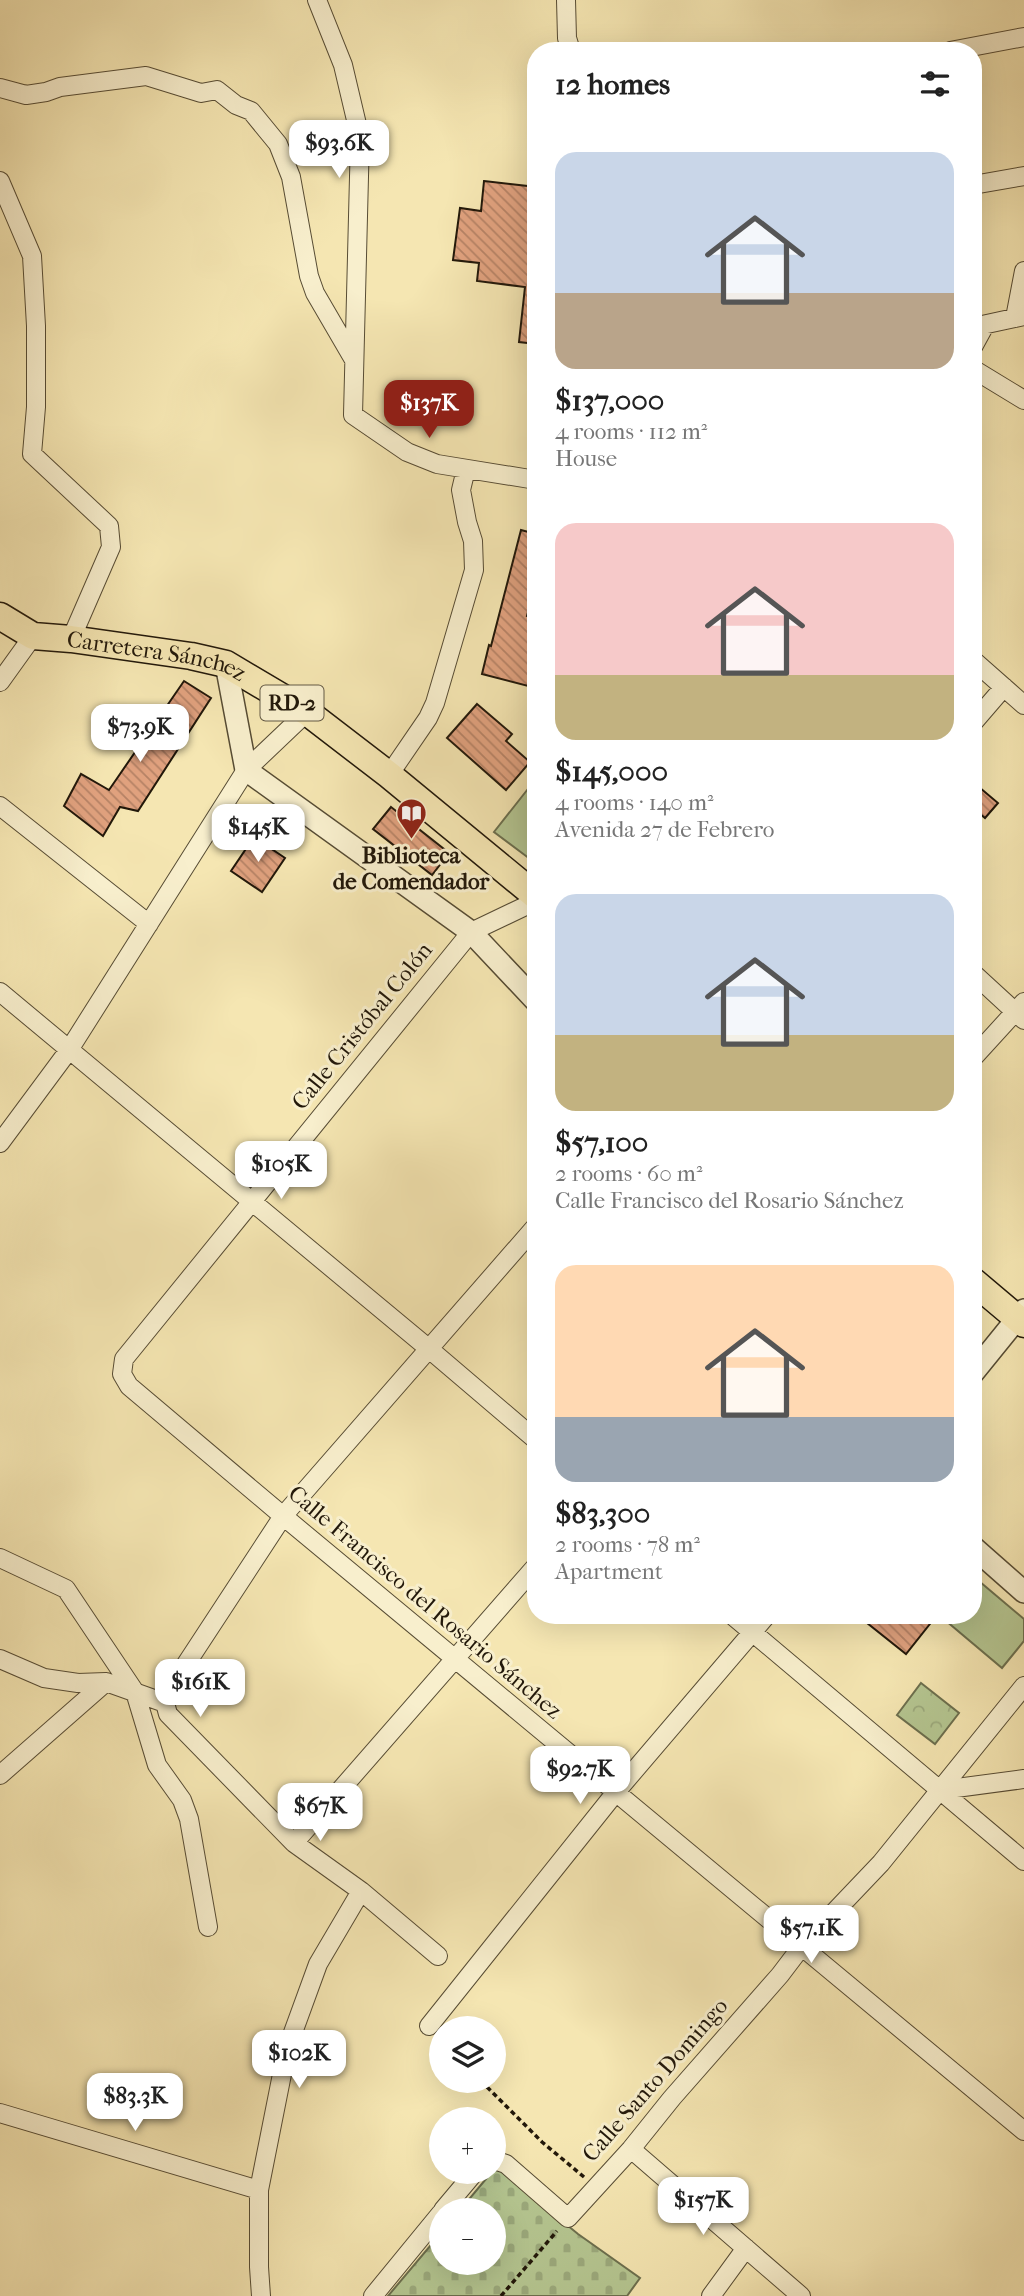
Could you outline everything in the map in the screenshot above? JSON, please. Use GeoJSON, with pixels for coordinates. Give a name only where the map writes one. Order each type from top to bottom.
{"type":"FeatureCollection","features":[{"type":"Feature","properties":{"kind":"main road","name":"Carretera Sánchez"},"geometry":{"type":"LineString","coordinates":[[0,616],[33,636],[191,656],[226,664],[307,712],[389,775],[527,891]]}},
{"type":"Feature","properties":{"kind":"main road"},"geometry":{"type":"LineString","coordinates":[[982,1288],[1021,1317]]}},
{"type":"Feature","properties":{"kind":"street"},"geometry":{"type":"LineString","coordinates":[[317,0],[343,65],[360,137],[353,415],[407,452],[437,464],[527,479]]}},
{"type":"Feature","properties":{"kind":"street"},"geometry":{"type":"LineString","coordinates":[[566,0],[568,42]]}},
{"type":"Feature","properties":{"kind":"street"},"geometry":{"type":"LineString","coordinates":[[982,45],[1024,37]]}},
{"type":"Feature","properties":{"kind":"street"},"geometry":{"type":"LineString","coordinates":[[0,88],[26,95],[60,87],[146,76],[203,93],[217,89],[236,105],[251,111],[278,144],[294,188],[309,276],[315,293],[354,360]]}},
{"type":"Feature","properties":{"kind":"street"},"geometry":{"type":"LineString","coordinates":[[982,184],[1024,176]]}},
{"type":"Feature","properties":{"kind":"street"},"geometry":{"type":"LineString","coordinates":[[0,181],[32,256],[36,327],[36,407],[32,454],[109,526],[111,547],[71,639]]}},
{"type":"Feature","properties":{"kind":"street"},"geometry":{"type":"LineString","coordinates":[[982,325],[1019,317],[1024,271]]}},
{"type":"Feature","properties":{"kind":"street"},"geometry":{"type":"LineString","coordinates":[[982,374],[1024,400]]}},
{"type":"Feature","properties":{"kind":"street"},"geometry":{"type":"LineString","coordinates":[[389,775],[428,718],[435,703],[471,583],[474,550],[461,490],[466,469]]}},
{"type":"Feature","properties":{"kind":"street"},"geometry":{"type":"LineString","coordinates":[[0,682],[33,636]]}},
{"type":"Feature","properties":{"kind":"street"},"geometry":{"type":"LineString","coordinates":[[226,664],[246,770],[471,932],[527,991]]}},
{"type":"Feature","properties":{"kind":"street"},"geometry":{"type":"LineString","coordinates":[[982,668],[1024,705]]}},
{"type":"Feature","properties":{"kind":"street"},"geometry":{"type":"LineString","coordinates":[[982,712],[1003,687]]}},
{"type":"Feature","properties":{"kind":"street"},"geometry":{"type":"LineString","coordinates":[[0,1143],[69,1050],[246,770],[307,712]]}},
{"type":"Feature","properties":{"kind":"street"},"geometry":{"type":"LineString","coordinates":[[0,806],[149,924]]}},
{"type":"Feature","properties":{"kind":"street","name":"Calle Cristóbal Colón"},"geometry":{"type":"LineString","coordinates":[[122,1374],[124,1359],[471,932],[527,904]]}},
{"type":"Feature","properties":{"kind":"street"},"geometry":{"type":"LineString","coordinates":[[982,980],[1021,1012],[982,1049]]}},
{"type":"Feature","properties":{"kind":"street"},"geometry":{"type":"LineString","coordinates":[[0,992],[527,1432]]}},
{"type":"Feature","properties":{"kind":"street"},"geometry":{"type":"LineString","coordinates":[[438,1956],[361,1891],[294,1843],[167,1714],[165,1703],[171,1687],[283,1516],[527,1236]]}},
{"type":"Feature","properties":{"kind":"street"},"geometry":{"type":"LineString","coordinates":[[982,1362],[1021,1317]]}},
{"type":"Feature","properties":{"kind":"street","name":"Calle Francisco del Rosario Sánchez"},"geometry":{"type":"LineString","coordinates":[[122,1374],[129,1386],[283,1516],[1024,2131]]}},
{"type":"Feature","properties":{"kind":"street"},"geometry":{"type":"LineString","coordinates":[[982,1555],[1024,1592]]}},
{"type":"Feature","properties":{"kind":"street"},"geometry":{"type":"LineString","coordinates":[[0,1558],[66,1588],[135,1692],[157,1765],[182,1800],[189,1819],[208,1927]]}},
{"type":"Feature","properties":{"kind":"street"},"geometry":{"type":"LineString","coordinates":[[294,1843],[527,1576]]}},
{"type":"Feature","properties":{"kind":"street"},"geometry":{"type":"LineString","coordinates":[[742,1624],[1024,1861]]}},
{"type":"Feature","properties":{"kind":"street"},"geometry":{"type":"LineString","coordinates":[[437,2016],[616,1792],[759,1624]]}},
{"type":"Feature","properties":{"kind":"street"},"geometry":{"type":"LineString","coordinates":[[0,1658],[44,1678],[78,1683],[106,1682],[165,1703]]}},
{"type":"Feature","properties":{"kind":"street"},"geometry":{"type":"LineString","coordinates":[[0,1775],[106,1682]]}},
{"type":"Feature","properties":{"kind":"street","name":"Calle Santo Domingo"},"geometry":{"type":"LineString","coordinates":[[568,2218],[631,2150],[802,1946],[881,1863],[1024,1686]]}},
{"type":"Feature","properties":{"kind":"street"},"geometry":{"type":"LineString","coordinates":[[941,1790],[1024,1779]]}},
{"type":"Feature","properties":{"kind":"street"},"geometry":{"type":"LineString","coordinates":[[261,2296],[259,2190],[287,2049],[318,1964],[361,1891]]}},
{"type":"Feature","properties":{"kind":"street"},"geometry":{"type":"LineString","coordinates":[[0,2113],[259,2190]]}},
{"type":"Feature","properties":{"kind":"street"},"geometry":{"type":"LineString","coordinates":[[631,2150],[801,2296]]}},
{"type":"Feature","properties":{"kind":"street"},"geometry":{"type":"LineString","coordinates":[[506,2164],[568,2218]]}},
{"type":"Feature","properties":{"kind":"street"},"geometry":{"type":"LineString","coordinates":[[454,2198],[465,2184]]}},
{"type":"Feature","properties":{"kind":"street"},"geometry":{"type":"LineString","coordinates":[[373,2296],[429,2228]]}},
{"type":"Feature","properties":{"kind":"street"},"geometry":{"type":"LineString","coordinates":[[711,2296],[746,2248]]}},
{"type":"Feature","properties":{"kind":"path"},"geometry":{"type":"LineString","coordinates":[[493,2093],[542,2142],[595,2187]]}},
{"type":"Feature","properties":{"kind":"path"},"geometry":{"type":"LineString","coordinates":[[501,2296],[568,2218]]}},
{"type":"Feature","properties":{"kind":"green space"},"geometry":{"type":"Polygon","coordinates":[[[527,790],[527,857],[494,832],[527,790]]]}},
{"type":"Feature","properties":{"kind":"green space"},"geometry":{"type":"Polygon","coordinates":[[[982,1584],[1024,1619],[1024,1641],[1002,1668],[950,1624],[982,1624],[982,1584]]]}},
{"type":"Feature","properties":{"kind":"green space"},"geometry":{"type":"Polygon","coordinates":[[[921,1683],[959,1713],[935,1744],[897,1715],[921,1683]]]}},
{"type":"Feature","properties":{"kind":"green space"},"geometry":{"type":"Polygon","coordinates":[[[506,2175],[578,2234],[640,2278],[627,2296],[388,2296],[429,2247],[429,2275],[506,2275],[506,2198],[470,2198],[482,2184],[506,2184],[506,2175]]]}},
{"type":"Feature","properties":{"kind":"building"},"geometry":{"type":"Polygon","coordinates":[[[484,181],[527,186],[527,343],[519,342],[525,287],[477,281],[479,263],[453,260],[460,208],[481,211],[484,181]]]}},
{"type":"Feature","properties":{"kind":"building"},"geometry":{"type":"Polygon","coordinates":[[[521,530],[527,532],[527,686],[482,674],[489,645],[491,646],[521,530]]]}},
{"type":"Feature","properties":{"kind":"building"},"geometry":{"type":"Polygon","coordinates":[[[184,681],[211,698],[138,811],[120,807],[103,836],[64,806],[81,774],[109,790],[184,681]]]}},
{"type":"Feature","properties":{"kind":"building"},"geometry":{"type":"Polygon","coordinates":[[[477,704],[512,734],[506,741],[527,759],[527,766],[506,790],[447,738],[477,704]]]}},
{"type":"Feature","properties":{"kind":"building"},"geometry":{"type":"Polygon","coordinates":[[[982,790],[998,803],[985,818],[982,816],[982,790]]]}},
{"type":"Feature","properties":{"kind":"building","name":"Biblioteca de Comendador"},"geometry":{"type":"Polygon","coordinates":[[[391,807],[449,853],[432,875],[373,829],[391,807]]]}},
{"type":"Feature","properties":{"kind":"building"},"geometry":{"type":"Polygon","coordinates":[[[254,837],[285,858],[262,892],[231,871],[254,837]]]}},
{"type":"Feature","properties":{"kind":"building"},"geometry":{"type":"Polygon","coordinates":[[[868,1624],[930,1624],[906,1654],[868,1624]]]}},
{"type":"Feature","properties":{"kind":"place","name":"Biblioteca de Comendador"},"geometry":{"type":"Point","coordinates":[411,841]}}]}
